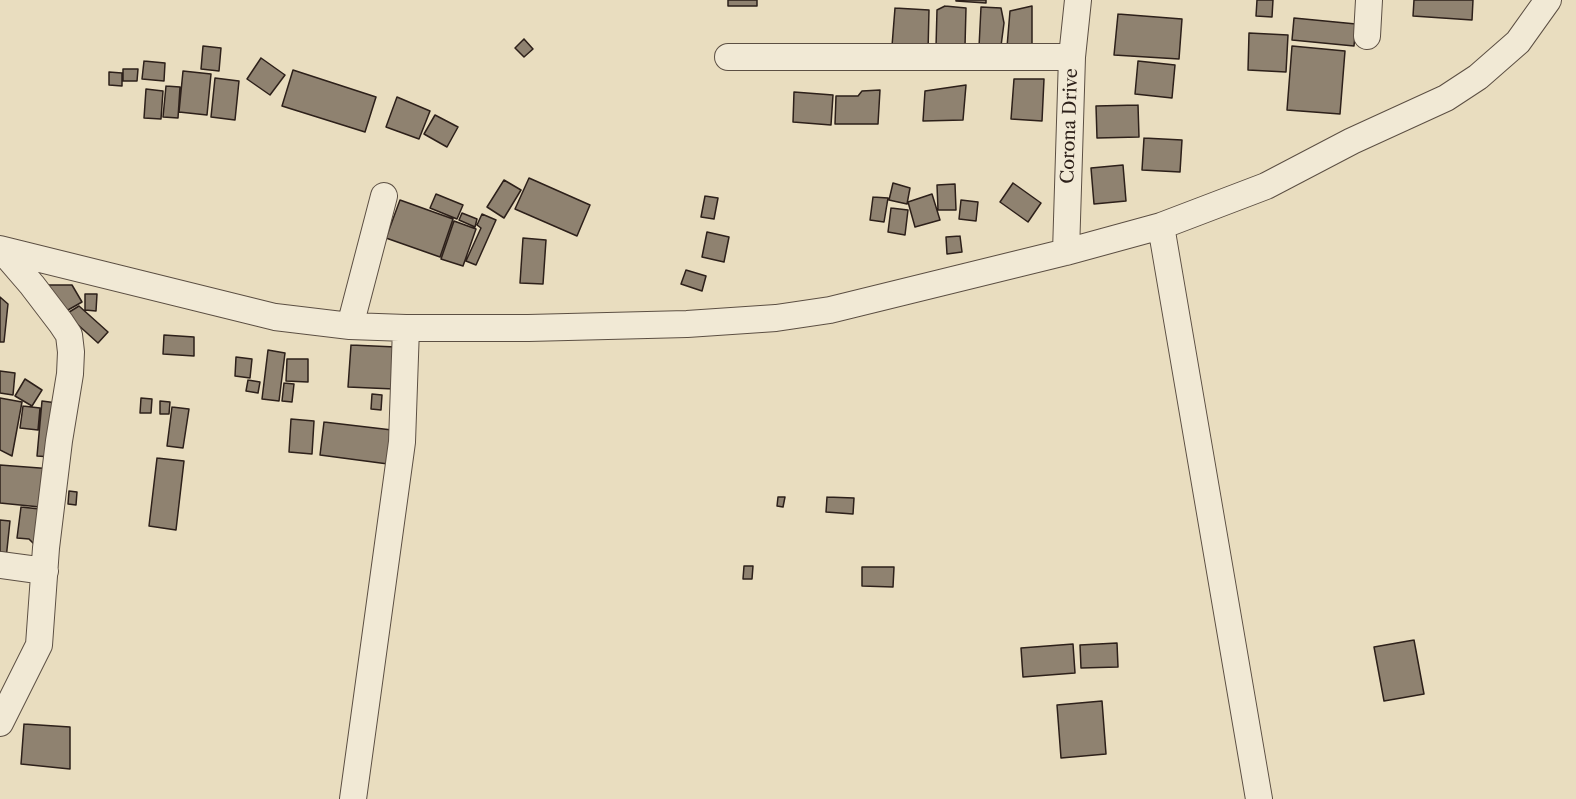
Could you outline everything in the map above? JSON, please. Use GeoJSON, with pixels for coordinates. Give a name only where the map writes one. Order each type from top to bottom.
{"type":"FeatureCollection","features":[{"type":"Feature","properties":{"kind":"street","name":"Corona Drive"},"geometry":{"type":"LineString","coordinates":[[1066,252],[1072,57],[1078,0]]}},
{"type":"Feature","properties":{"kind":"street"},"geometry":{"type":"LineString","coordinates":[[1367,36],[1370,0]]}},
{"type":"Feature","properties":{"kind":"street"},"geometry":{"type":"LineString","coordinates":[[1,249],[275,316],[350,326],[528,328],[687,324],[776,318],[830,310],[1066,252],[1161,226],[1266,186],[1352,141],[1446,98],[1478,77],[1518,42],[1548,0]]}},
{"type":"Feature","properties":{"kind":"street"},"geometry":{"type":"LineString","coordinates":[[728,57],[1072,57]]}},
{"type":"Feature","properties":{"kind":"street"},"geometry":{"type":"LineString","coordinates":[[350,326],[384,196]]}},
{"type":"Feature","properties":{"kind":"street"},"geometry":{"type":"LineString","coordinates":[[1161,226],[1259,799]]}},
{"type":"Feature","properties":{"kind":"street"},"geometry":{"type":"LineString","coordinates":[[0,723],[39,645],[59,441],[70,374],[71,352],[69,335],[61,322],[1,249]]}},
{"type":"Feature","properties":{"kind":"street"},"geometry":{"type":"LineString","coordinates":[[353,799],[402,442],[406,328]]}},
{"type":"Feature","properties":{"kind":"street"},"geometry":{"type":"LineString","coordinates":[[0,565],[45,572]]}},
{"type":"Feature","properties":{"kind":"building"},"geometry":{"type":"Polygon","coordinates":[[[728,0],[757,0],[757,6],[728,6],[728,0]]]}},
{"type":"Feature","properties":{"kind":"building"},"geometry":{"type":"Polygon","coordinates":[[[986,0],[986,3],[956,1],[986,0]]]}},
{"type":"Feature","properties":{"kind":"building"},"geometry":{"type":"Polygon","coordinates":[[[1257,0],[1273,0],[1272,17],[1256,16],[1257,0]]]}},
{"type":"Feature","properties":{"kind":"building"},"geometry":{"type":"Polygon","coordinates":[[[1414,0],[1473,0],[1472,20],[1413,16],[1414,0]]]}},
{"type":"Feature","properties":{"kind":"building"},"geometry":{"type":"Polygon","coordinates":[[[945,6],[966,8],[965,46],[936,47],[937,10],[945,6]]]}},
{"type":"Feature","properties":{"kind":"building"},"geometry":{"type":"Polygon","coordinates":[[[1032,6],[1032,46],[1007,47],[1010,11],[1032,6]]]}},
{"type":"Feature","properties":{"kind":"building"},"geometry":{"type":"Polygon","coordinates":[[[981,7],[1001,8],[1004,23],[1001,46],[979,47],[981,7]]]}},
{"type":"Feature","properties":{"kind":"building"},"geometry":{"type":"Polygon","coordinates":[[[895,8],[929,10],[928,52],[892,46],[895,8]]]}},
{"type":"Feature","properties":{"kind":"building"},"geometry":{"type":"Polygon","coordinates":[[[1118,14],[1182,19],[1179,59],[1114,55],[1118,14]]]}},
{"type":"Feature","properties":{"kind":"building"},"geometry":{"type":"Polygon","coordinates":[[[1294,18],[1356,24],[1354,46],[1292,40],[1294,18]]]}},
{"type":"Feature","properties":{"kind":"building"},"geometry":{"type":"Polygon","coordinates":[[[1249,33],[1288,35],[1286,72],[1248,70],[1249,33]]]}},
{"type":"Feature","properties":{"kind":"building"},"geometry":{"type":"Polygon","coordinates":[[[524,39],[533,49],[524,57],[515,48],[524,39]]]}},
{"type":"Feature","properties":{"kind":"building"},"geometry":{"type":"Polygon","coordinates":[[[203,46],[221,48],[219,71],[201,69],[203,46]]]}},
{"type":"Feature","properties":{"kind":"building"},"geometry":{"type":"Polygon","coordinates":[[[1292,46],[1345,51],[1340,114],[1287,110],[1292,46]]]}},
{"type":"Feature","properties":{"kind":"building"},"geometry":{"type":"Polygon","coordinates":[[[261,58],[285,75],[270,95],[247,79],[261,58]]]}},
{"type":"Feature","properties":{"kind":"building"},"geometry":{"type":"Polygon","coordinates":[[[144,61],[165,63],[164,81],[142,79],[144,61]]]}},
{"type":"Feature","properties":{"kind":"building"},"geometry":{"type":"Polygon","coordinates":[[[1138,61],[1175,65],[1172,98],[1135,94],[1138,61]]]}},
{"type":"Feature","properties":{"kind":"building"},"geometry":{"type":"Polygon","coordinates":[[[123,69],[138,69],[137,81],[123,81],[123,69]]]}},
{"type":"Feature","properties":{"kind":"building"},"geometry":{"type":"Polygon","coordinates":[[[293,70],[376,97],[365,132],[282,106],[293,70]]]}},
{"type":"Feature","properties":{"kind":"building"},"geometry":{"type":"Polygon","coordinates":[[[183,71],[211,74],[207,115],[179,112],[183,71]]]}},
{"type":"Feature","properties":{"kind":"building"},"geometry":{"type":"Polygon","coordinates":[[[109,72],[122,73],[122,86],[109,85],[109,72]]]}},
{"type":"Feature","properties":{"kind":"building"},"geometry":{"type":"Polygon","coordinates":[[[215,78],[239,81],[235,120],[211,117],[215,78]]]}},
{"type":"Feature","properties":{"kind":"building"},"geometry":{"type":"Polygon","coordinates":[[[1014,79],[1044,79],[1042,121],[1011,119],[1014,79]]]}},
{"type":"Feature","properties":{"kind":"building"},"geometry":{"type":"Polygon","coordinates":[[[966,85],[963,120],[923,121],[925,91],[966,85]]]}},
{"type":"Feature","properties":{"kind":"building"},"geometry":{"type":"Polygon","coordinates":[[[166,86],[180,87],[178,118],[163,117],[166,86]]]}},
{"type":"Feature","properties":{"kind":"building"},"geometry":{"type":"Polygon","coordinates":[[[146,89],[163,91],[161,119],[144,118],[146,89]]]}},
{"type":"Feature","properties":{"kind":"building"},"geometry":{"type":"Polygon","coordinates":[[[880,90],[878,124],[835,124],[836,96],[858,96],[862,91],[880,90]]]}},
{"type":"Feature","properties":{"kind":"building"},"geometry":{"type":"Polygon","coordinates":[[[794,92],[833,95],[831,125],[793,122],[794,92]]]}},
{"type":"Feature","properties":{"kind":"building"},"geometry":{"type":"Polygon","coordinates":[[[397,97],[430,111],[419,139],[386,127],[397,97]]]}},
{"type":"Feature","properties":{"kind":"building"},"geometry":{"type":"Polygon","coordinates":[[[1138,105],[1139,137],[1097,138],[1096,106],[1138,105]]]}},
{"type":"Feature","properties":{"kind":"building"},"geometry":{"type":"Polygon","coordinates":[[[435,115],[458,127],[447,147],[424,134],[435,115]]]}},
{"type":"Feature","properties":{"kind":"building"},"geometry":{"type":"Polygon","coordinates":[[[1144,138],[1182,140],[1180,172],[1142,170],[1144,138]]]}},
{"type":"Feature","properties":{"kind":"building"},"geometry":{"type":"Polygon","coordinates":[[[1123,165],[1126,201],[1094,204],[1091,168],[1123,165]]]}},
{"type":"Feature","properties":{"kind":"building"},"geometry":{"type":"Polygon","coordinates":[[[529,178],[590,205],[577,236],[515,209],[529,178]]]}},
{"type":"Feature","properties":{"kind":"building"},"geometry":{"type":"Polygon","coordinates":[[[504,180],[521,190],[504,218],[487,207],[504,180]]]}},
{"type":"Feature","properties":{"kind":"building"},"geometry":{"type":"Polygon","coordinates":[[[893,183],[910,188],[907,204],[889,200],[893,183]]]}},
{"type":"Feature","properties":{"kind":"building"},"geometry":{"type":"Polygon","coordinates":[[[1013,183],[1041,203],[1028,222],[1000,202],[1013,183]]]}},
{"type":"Feature","properties":{"kind":"building"},"geometry":{"type":"Polygon","coordinates":[[[955,184],[956,210],[938,210],[937,185],[955,184]]]}},
{"type":"Feature","properties":{"kind":"building"},"geometry":{"type":"Polygon","coordinates":[[[436,194],[463,205],[457,219],[430,208],[436,194]]]}},
{"type":"Feature","properties":{"kind":"building"},"geometry":{"type":"Polygon","coordinates":[[[932,194],[940,220],[915,227],[908,202],[932,194]]]}},
{"type":"Feature","properties":{"kind":"building"},"geometry":{"type":"Polygon","coordinates":[[[705,196],[718,198],[714,219],[701,217],[705,196]]]}},
{"type":"Feature","properties":{"kind":"building"},"geometry":{"type":"Polygon","coordinates":[[[873,197],[888,198],[884,222],[870,220],[873,197]]]}},
{"type":"Feature","properties":{"kind":"building"},"geometry":{"type":"Polygon","coordinates":[[[400,200],[453,219],[440,257],[386,238],[400,200]]]}},
{"type":"Feature","properties":{"kind":"building"},"geometry":{"type":"Polygon","coordinates":[[[961,200],[978,202],[976,221],[959,219],[961,200]]]}},
{"type":"Feature","properties":{"kind":"building"},"geometry":{"type":"Polygon","coordinates":[[[891,208],[908,210],[905,235],[888,232],[891,208]]]}},
{"type":"Feature","properties":{"kind":"building"},"geometry":{"type":"Polygon","coordinates":[[[462,213],[477,219],[475,227],[459,220],[462,213]]]}},
{"type":"Feature","properties":{"kind":"building"},"geometry":{"type":"Polygon","coordinates":[[[482,214],[496,220],[476,265],[466,261],[481,228],[477,225],[482,214]]]}},
{"type":"Feature","properties":{"kind":"building"},"geometry":{"type":"Polygon","coordinates":[[[454,221],[476,229],[463,266],[441,259],[454,221]]]}},
{"type":"Feature","properties":{"kind":"building"},"geometry":{"type":"Polygon","coordinates":[[[707,232],[729,237],[724,262],[702,257],[707,232]]]}},
{"type":"Feature","properties":{"kind":"building"},"geometry":{"type":"Polygon","coordinates":[[[960,236],[962,252],[947,254],[946,237],[960,236]]]}},
{"type":"Feature","properties":{"kind":"building"},"geometry":{"type":"Polygon","coordinates":[[[523,238],[546,240],[543,284],[520,283],[523,238]]]}},
{"type":"Feature","properties":{"kind":"building"},"geometry":{"type":"Polygon","coordinates":[[[686,270],[706,276],[702,291],[681,284],[686,270]]]}},
{"type":"Feature","properties":{"kind":"building"},"geometry":{"type":"Polygon","coordinates":[[[44,285],[72,285],[82,302],[61,314],[44,285]]]}},
{"type":"Feature","properties":{"kind":"building"},"geometry":{"type":"Polygon","coordinates":[[[85,294],[97,294],[96,311],[85,310],[85,294]]]}},
{"type":"Feature","properties":{"kind":"building"},"geometry":{"type":"Polygon","coordinates":[[[0,297],[8,304],[4,342],[0,342],[0,297]]]}},
{"type":"Feature","properties":{"kind":"building"},"geometry":{"type":"Polygon","coordinates":[[[79,306],[108,332],[98,343],[66,314],[79,306]]]}},
{"type":"Feature","properties":{"kind":"building"},"geometry":{"type":"Polygon","coordinates":[[[164,335],[194,337],[194,356],[163,354],[164,335]]]}},
{"type":"Feature","properties":{"kind":"building"},"geometry":{"type":"Polygon","coordinates":[[[351,345],[396,347],[394,389],[348,387],[351,345]]]}},
{"type":"Feature","properties":{"kind":"building"},"geometry":{"type":"Polygon","coordinates":[[[268,350],[285,353],[279,401],[262,399],[268,350]]]}},
{"type":"Feature","properties":{"kind":"building"},"geometry":{"type":"Polygon","coordinates":[[[236,357],[252,359],[250,378],[235,376],[236,357]]]}},
{"type":"Feature","properties":{"kind":"building"},"geometry":{"type":"Polygon","coordinates":[[[287,359],[308,359],[308,382],[286,381],[287,359]]]}},
{"type":"Feature","properties":{"kind":"building"},"geometry":{"type":"Polygon","coordinates":[[[0,371],[15,373],[13,395],[0,393],[0,371]]]}},
{"type":"Feature","properties":{"kind":"building"},"geometry":{"type":"Polygon","coordinates":[[[25,379],[42,390],[32,406],[15,396],[25,379]]]}},
{"type":"Feature","properties":{"kind":"building"},"geometry":{"type":"Polygon","coordinates":[[[248,380],[260,382],[258,393],[246,391],[248,380]]]}},
{"type":"Feature","properties":{"kind":"building"},"geometry":{"type":"Polygon","coordinates":[[[284,383],[294,384],[292,402],[282,401],[284,383]]]}},
{"type":"Feature","properties":{"kind":"building"},"geometry":{"type":"Polygon","coordinates":[[[372,394],[382,395],[381,410],[371,409],[372,394]]]}},
{"type":"Feature","properties":{"kind":"building"},"geometry":{"type":"Polygon","coordinates":[[[0,398],[22,402],[12,456],[0,450],[0,398]]]}},
{"type":"Feature","properties":{"kind":"building"},"geometry":{"type":"Polygon","coordinates":[[[141,398],[152,399],[151,413],[140,413],[141,398]]]}},
{"type":"Feature","properties":{"kind":"building"},"geometry":{"type":"Polygon","coordinates":[[[42,401],[57,403],[51,457],[37,456],[42,401]]]}},
{"type":"Feature","properties":{"kind":"building"},"geometry":{"type":"Polygon","coordinates":[[[160,401],[170,402],[169,414],[160,414],[160,401]]]}},
{"type":"Feature","properties":{"kind":"building"},"geometry":{"type":"Polygon","coordinates":[[[23,406],[40,408],[38,430],[20,428],[23,406]]]}},
{"type":"Feature","properties":{"kind":"building"},"geometry":{"type":"Polygon","coordinates":[[[172,407],[189,409],[183,448],[167,446],[172,407]]]}},
{"type":"Feature","properties":{"kind":"building"},"geometry":{"type":"Polygon","coordinates":[[[291,419],[314,421],[312,454],[289,452],[291,419]]]}},
{"type":"Feature","properties":{"kind":"building"},"geometry":{"type":"Polygon","coordinates":[[[324,422],[392,430],[388,464],[320,455],[324,422]]]}},
{"type":"Feature","properties":{"kind":"building"},"geometry":{"type":"Polygon","coordinates":[[[157,458],[184,461],[176,530],[149,526],[157,458]]]}},
{"type":"Feature","properties":{"kind":"building"},"geometry":{"type":"Polygon","coordinates":[[[0,465],[53,469],[50,508],[0,503],[0,465]]]}},
{"type":"Feature","properties":{"kind":"building"},"geometry":{"type":"Polygon","coordinates":[[[69,491],[77,492],[76,505],[68,504],[69,491]]]}},
{"type":"Feature","properties":{"kind":"building"},"geometry":{"type":"Polygon","coordinates":[[[778,497],[785,497],[783,507],[777,506],[778,497]]]}},
{"type":"Feature","properties":{"kind":"building"},"geometry":{"type":"Polygon","coordinates":[[[827,497],[854,498],[853,514],[826,512],[827,497]]]}},
{"type":"Feature","properties":{"kind":"building"},"geometry":{"type":"Polygon","coordinates":[[[21,507],[49,510],[38,548],[29,539],[17,538],[21,507]]]}},
{"type":"Feature","properties":{"kind":"building"},"geometry":{"type":"Polygon","coordinates":[[[0,520],[10,521],[6,559],[0,558],[0,520]]]}},
{"type":"Feature","properties":{"kind":"building"},"geometry":{"type":"Polygon","coordinates":[[[744,566],[753,566],[752,579],[743,579],[744,566]]]}},
{"type":"Feature","properties":{"kind":"building"},"geometry":{"type":"Polygon","coordinates":[[[862,567],[894,567],[893,587],[862,586],[862,567]]]}},
{"type":"Feature","properties":{"kind":"building"},"geometry":{"type":"Polygon","coordinates":[[[1414,640],[1424,694],[1384,701],[1374,647],[1414,640]]]}},
{"type":"Feature","properties":{"kind":"building"},"geometry":{"type":"Polygon","coordinates":[[[1117,643],[1118,667],[1081,668],[1080,645],[1117,643]]]}},
{"type":"Feature","properties":{"kind":"building"},"geometry":{"type":"Polygon","coordinates":[[[1073,644],[1075,673],[1023,677],[1021,648],[1073,644]]]}},
{"type":"Feature","properties":{"kind":"building"},"geometry":{"type":"Polygon","coordinates":[[[1102,701],[1106,754],[1061,758],[1057,705],[1102,701]]]}},
{"type":"Feature","properties":{"kind":"building"},"geometry":{"type":"Polygon","coordinates":[[[24,724],[70,727],[70,769],[21,764],[24,724]]]}}]}
